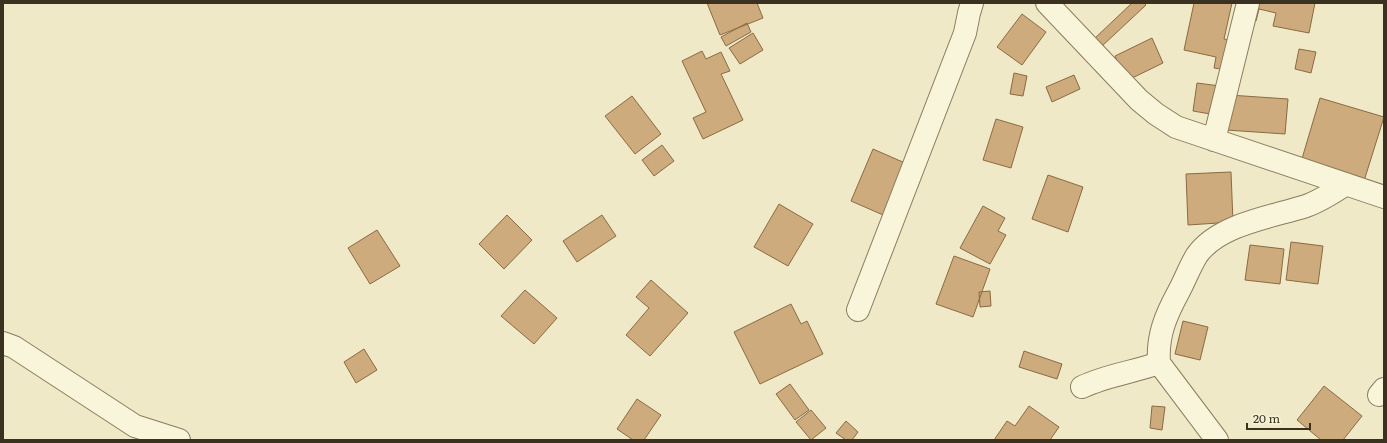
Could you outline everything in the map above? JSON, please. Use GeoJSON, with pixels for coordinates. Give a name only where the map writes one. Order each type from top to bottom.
{"type":"FeatureCollection","features":[{"type":"Feature","properties":{"kind":"street"},"geometry":{"type":"LineString","coordinates":[[858,310],[965,33],[972,3]]}},
{"type":"Feature","properties":{"kind":"street"},"geometry":{"type":"LineString","coordinates":[[1047,3],[1139,100],[1156,114],[1176,127],[1384,196]]}},
{"type":"Feature","properties":{"kind":"street"},"geometry":{"type":"LineString","coordinates":[[1214,140],[1248,3]]}},
{"type":"Feature","properties":{"kind":"street"},"geometry":{"type":"LineString","coordinates":[[1216,440],[1159,363],[1158,351],[1162,330],[1174,301],[1197,255],[1215,237],[1252,221],[1308,205],[1346,184]]}},
{"type":"Feature","properties":{"kind":"street"},"geometry":{"type":"LineString","coordinates":[[3,343],[14,347],[135,426],[179,440]]}},
{"type":"Feature","properties":{"kind":"street"},"geometry":{"type":"LineString","coordinates":[[1082,387],[1095,381],[1141,370],[1159,363]]}},
{"type":"Feature","properties":{"kind":"building"},"geometry":{"type":"Polygon","coordinates":[[[707,3],[757,3],[763,18],[720,35],[707,3]]]}},
{"type":"Feature","properties":{"kind":"building"},"geometry":{"type":"Polygon","coordinates":[[[1132,3],[1144,3],[1146,5],[1101,47],[1094,39],[1132,3]]]}},
{"type":"Feature","properties":{"kind":"building"},"geometry":{"type":"Polygon","coordinates":[[[1194,3],[1232,3],[1224,39],[1233,41],[1227,70],[1214,68],[1216,57],[1184,50],[1194,3]]]}},
{"type":"Feature","properties":{"kind":"building"},"geometry":{"type":"Polygon","coordinates":[[[1252,3],[1315,3],[1309,33],[1273,26],[1276,13],[1259,9],[1256,21],[1248,19],[1252,3]]]}},
{"type":"Feature","properties":{"kind":"building"},"geometry":{"type":"Polygon","coordinates":[[[1022,14],[1046,32],[1022,65],[997,47],[1022,14]]]}},
{"type":"Feature","properties":{"kind":"building"},"geometry":{"type":"Polygon","coordinates":[[[747,23],[751,32],[726,46],[721,37],[747,23]]]}},
{"type":"Feature","properties":{"kind":"building"},"geometry":{"type":"Polygon","coordinates":[[[753,33],[763,50],[740,64],[729,48],[753,33]]]}},
{"type":"Feature","properties":{"kind":"building"},"geometry":{"type":"Polygon","coordinates":[[[1152,38],[1163,63],[1126,81],[1115,56],[1152,38]]]}},
{"type":"Feature","properties":{"kind":"building"},"geometry":{"type":"Polygon","coordinates":[[[1299,49],[1316,52],[1311,73],[1295,69],[1299,49]]]}},
{"type":"Feature","properties":{"kind":"building"},"geometry":{"type":"Polygon","coordinates":[[[702,51],[706,59],[721,52],[730,71],[721,74],[743,120],[703,139],[693,118],[706,112],[682,61],[702,51]]]}},
{"type":"Feature","properties":{"kind":"building"},"geometry":{"type":"Polygon","coordinates":[[[1014,73],[1027,76],[1023,96],[1010,94],[1014,73]]]}},
{"type":"Feature","properties":{"kind":"building"},"geometry":{"type":"Polygon","coordinates":[[[1074,75],[1080,89],[1052,102],[1046,87],[1074,75]]]}},
{"type":"Feature","properties":{"kind":"building"},"geometry":{"type":"Polygon","coordinates":[[[1197,83],[1220,86],[1216,115],[1193,111],[1197,83]]]}},
{"type":"Feature","properties":{"kind":"building"},"geometry":{"type":"Polygon","coordinates":[[[1229,95],[1288,99],[1285,134],[1226,130],[1229,95]]]}},
{"type":"Feature","properties":{"kind":"building"},"geometry":{"type":"Polygon","coordinates":[[[632,96],[661,134],[635,154],[605,116],[632,96]]]}},
{"type":"Feature","properties":{"kind":"building"},"geometry":{"type":"Polygon","coordinates":[[[1320,98],[1384,117],[1364,181],[1301,162],[1320,98]]]}},
{"type":"Feature","properties":{"kind":"building"},"geometry":{"type":"Polygon","coordinates":[[[996,119],[1023,127],[1011,168],[983,160],[996,119]]]}},
{"type":"Feature","properties":{"kind":"building"},"geometry":{"type":"Polygon","coordinates":[[[662,145],[674,161],[654,176],[642,160],[662,145]]]}},
{"type":"Feature","properties":{"kind":"building"},"geometry":{"type":"Polygon","coordinates":[[[873,149],[905,163],[890,218],[851,201],[873,149]]]}},
{"type":"Feature","properties":{"kind":"building"},"geometry":{"type":"Polygon","coordinates":[[[1231,172],[1233,222],[1188,225],[1186,174],[1231,172]]]}},
{"type":"Feature","properties":{"kind":"building"},"geometry":{"type":"Polygon","coordinates":[[[1048,175],[1083,187],[1068,232],[1032,219],[1048,175]]]}},
{"type":"Feature","properties":{"kind":"building"},"geometry":{"type":"Polygon","coordinates":[[[779,204],[813,224],[788,266],[754,247],[779,204]]]}},
{"type":"Feature","properties":{"kind":"building"},"geometry":{"type":"Polygon","coordinates":[[[983,206],[1005,218],[998,231],[1006,235],[990,264],[960,248],[983,206]]]}},
{"type":"Feature","properties":{"kind":"building"},"geometry":{"type":"Polygon","coordinates":[[[507,215],[532,240],[504,269],[479,244],[507,215]]]}},
{"type":"Feature","properties":{"kind":"building"},"geometry":{"type":"Polygon","coordinates":[[[602,215],[616,236],[577,262],[563,241],[602,215]]]}},
{"type":"Feature","properties":{"kind":"building"},"geometry":{"type":"Polygon","coordinates":[[[377,230],[400,266],[370,284],[348,248],[377,230]]]}},
{"type":"Feature","properties":{"kind":"building"},"geometry":{"type":"Polygon","coordinates":[[[1291,242],[1323,246],[1318,284],[1286,280],[1291,242]]]}},
{"type":"Feature","properties":{"kind":"building"},"geometry":{"type":"Polygon","coordinates":[[[1250,245],[1284,249],[1280,284],[1245,280],[1250,245]]]}},
{"type":"Feature","properties":{"kind":"building"},"geometry":{"type":"Polygon","coordinates":[[[954,256],[990,269],[973,317],[936,304],[954,256]]]}},
{"type":"Feature","properties":{"kind":"building"},"geometry":{"type":"Polygon","coordinates":[[[651,280],[688,313],[650,356],[626,335],[649,308],[636,297],[651,280]]]}},
{"type":"Feature","properties":{"kind":"building"},"geometry":{"type":"Polygon","coordinates":[[[525,290],[557,318],[534,344],[501,316],[525,290]]]}},
{"type":"Feature","properties":{"kind":"building"},"geometry":{"type":"Polygon","coordinates":[[[990,291],[991,306],[980,307],[979,292],[990,291]]]}},
{"type":"Feature","properties":{"kind":"building"},"geometry":{"type":"Polygon","coordinates":[[[791,304],[801,324],[807,321],[823,354],[760,384],[734,332],[791,304]]]}},
{"type":"Feature","properties":{"kind":"building"},"geometry":{"type":"Polygon","coordinates":[[[1183,321],[1208,327],[1200,360],[1175,354],[1183,321]]]}},
{"type":"Feature","properties":{"kind":"building"},"geometry":{"type":"Polygon","coordinates":[[[364,349],[377,370],[356,383],[344,362],[364,349]]]}},
{"type":"Feature","properties":{"kind":"building"},"geometry":{"type":"Polygon","coordinates":[[[1024,351],[1062,364],[1057,379],[1019,367],[1024,351]]]}},
{"type":"Feature","properties":{"kind":"building"},"geometry":{"type":"Polygon","coordinates":[[[790,384],[809,410],[795,420],[776,394],[790,384]]]}},
{"type":"Feature","properties":{"kind":"building"},"geometry":{"type":"Polygon","coordinates":[[[1324,386],[1362,416],[1343,440],[1321,440],[1297,420],[1324,386]]]}},
{"type":"Feature","properties":{"kind":"building"},"geometry":{"type":"Polygon","coordinates":[[[637,399],[661,415],[644,440],[633,440],[617,429],[637,399]]]}},
{"type":"Feature","properties":{"kind":"building"},"geometry":{"type":"Polygon","coordinates":[[[1029,406],[1059,427],[1050,440],[994,440],[1007,421],[1015,426],[1029,406]]]}},
{"type":"Feature","properties":{"kind":"building"},"geometry":{"type":"Polygon","coordinates":[[[1152,406],[1165,407],[1162,430],[1150,428],[1152,406]]]}},
{"type":"Feature","properties":{"kind":"building"},"geometry":{"type":"Polygon","coordinates":[[[811,410],[826,428],[811,440],[796,422],[811,410]]]}},
{"type":"Feature","properties":{"kind":"building"},"geometry":{"type":"Polygon","coordinates":[[[846,421],[858,432],[852,440],[846,440],[836,433],[846,421]]]}}]}
